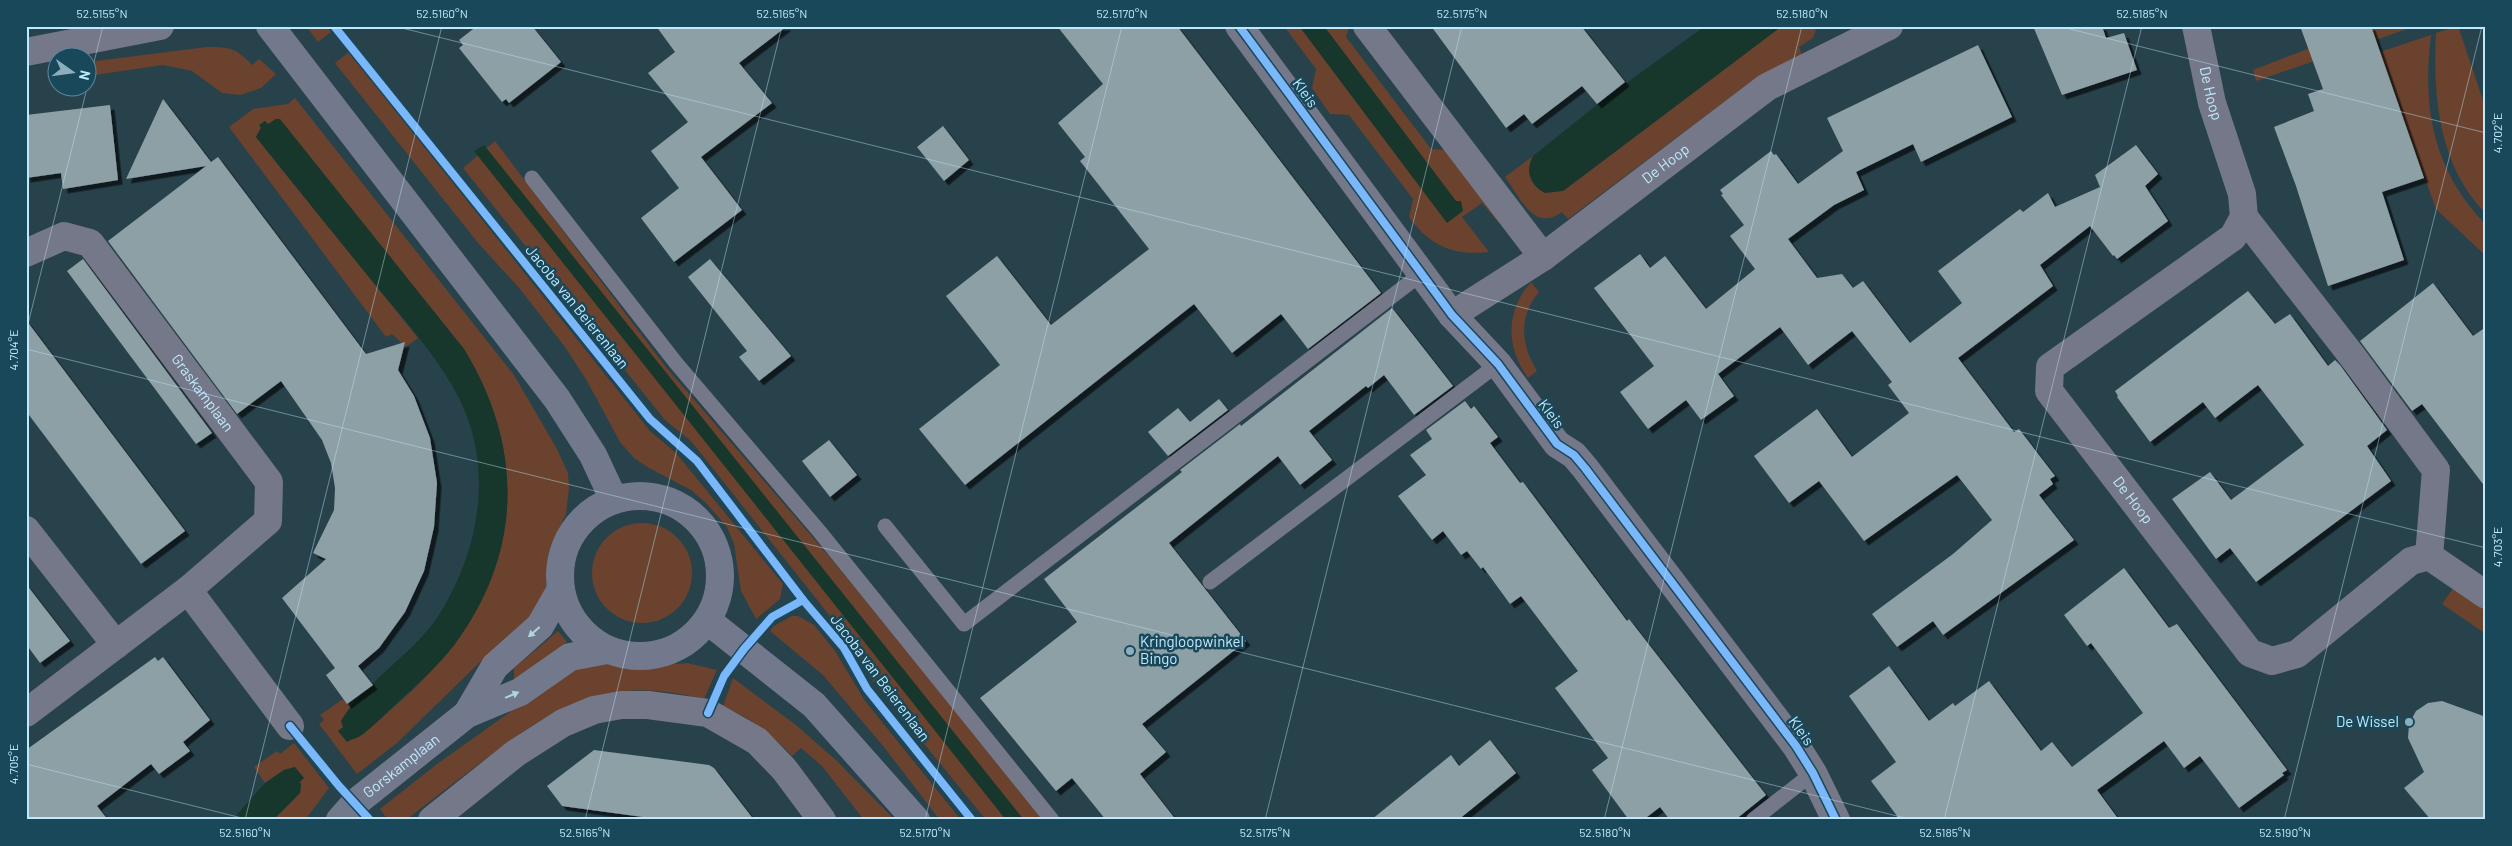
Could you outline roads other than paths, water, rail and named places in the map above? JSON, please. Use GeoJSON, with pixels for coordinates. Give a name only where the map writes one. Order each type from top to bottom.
{"type":"FeatureCollection","features":[{"type":"Feature","properties":{"kind":"main road"},"geometry":{"type":"LineString","coordinates":[[270,26],[557,399],[593,455],[614,500]]}},
{"type":"Feature","properties":{"kind":"main road"},"geometry":{"type":"LineString","coordinates":[[632,495],[663,498],[689,512],[709,534],[720,563],[719,593],[708,621],[690,640],[668,653],[642,658],[606,650],[590,641],[571,619],[560,591],[560,565],[567,540],[582,519],[614,500],[632,495]]}},
{"type":"Feature","properties":{"kind":"main road","name":"Gorskamplaan"},"geometry":{"type":"LineString","coordinates":[[467,714],[495,666],[540,626],[560,591]]}},
{"type":"Feature","properties":{"kind":"main road"},"geometry":{"type":"LineString","coordinates":[[708,621],[814,704],[916,820]]}},
{"type":"Feature","properties":{"kind":"main road","name":"Gorskamplaan"},"geometry":{"type":"LineString","coordinates":[[340,820],[356,803],[467,714],[520,692],[570,657],[606,650]]}},
{"type":"Feature","properties":{"kind":"street"},"geometry":{"type":"LineString","coordinates":[[26,52],[93,33],[160,26]]}},
{"type":"Feature","properties":{"kind":"street","name":"Kleis"},"geometry":{"type":"LineString","coordinates":[[1238,26],[1452,315],[1498,364],[1557,444],[1574,455],[1585,468],[1796,746],[1813,773],[1836,820]]}},
{"type":"Feature","properties":{"kind":"street"},"geometry":{"type":"LineString","coordinates":[[1367,26],[1544,257]]}},
{"type":"Feature","properties":{"kind":"street","name":"De Hoop"},"geometry":{"type":"LineString","coordinates":[[1452,315],[1544,257],[1768,87],[1852,34],[1889,26]]}},
{"type":"Feature","properties":{"kind":"street","name":"De Hoop"},"geometry":{"type":"LineString","coordinates":[[2196,26],[2212,103],[2242,194],[2244,218],[2233,237],[2050,367],[2049,391],[2250,653],[2272,661],[2297,654],[2411,561],[2429,556]]}},
{"type":"Feature","properties":{"kind":"street"},"geometry":{"type":"LineString","coordinates":[[2244,218],[2352,356],[2436,470],[2429,556],[2486,595]]}},
{"type":"Feature","properties":{"kind":"street","name":"Graskamplaan"},"geometry":{"type":"LineString","coordinates":[[26,253],[64,236],[90,243],[269,482],[268,521],[188,590],[26,713]]}},
{"type":"Feature","properties":{"kind":"street"},"geometry":{"type":"LineString","coordinates":[[26,530],[116,645]]}},
{"type":"Feature","properties":{"kind":"street"},"geometry":{"type":"LineString","coordinates":[[188,590],[290,726]]}},
{"type":"Feature","properties":{"kind":"street"},"geometry":{"type":"LineString","coordinates":[[432,820],[516,754],[562,723],[594,710],[621,705],[648,705],[708,712],[757,741],[784,769],[822,820]]}},
{"type":"Feature","properties":{"kind":"lane"},"geometry":{"type":"LineString","coordinates":[[532,178],[676,363],[818,531],[1052,820]]}},
{"type":"Feature","properties":{"kind":"lane"},"geometry":{"type":"LineString","coordinates":[[885,526],[964,624],[1421,274]]}},
{"type":"Feature","properties":{"kind":"lane"},"geometry":{"type":"LineString","coordinates":[[1210,582],[1498,364]]}},
{"type":"Feature","properties":{"kind":"lane"},"geometry":{"type":"LineString","coordinates":[[1753,820],[1813,773]]}},
{"type":"Feature","properties":{"kind":"place","name":"Kringloopwinkel Bingo"},"geometry":{"type":"Point","coordinates":[1130,651]}},
{"type":"Feature","properties":{"kind":"place","name":"De Wissel"},"geometry":{"type":"Point","coordinates":[2409,722]}}]}
